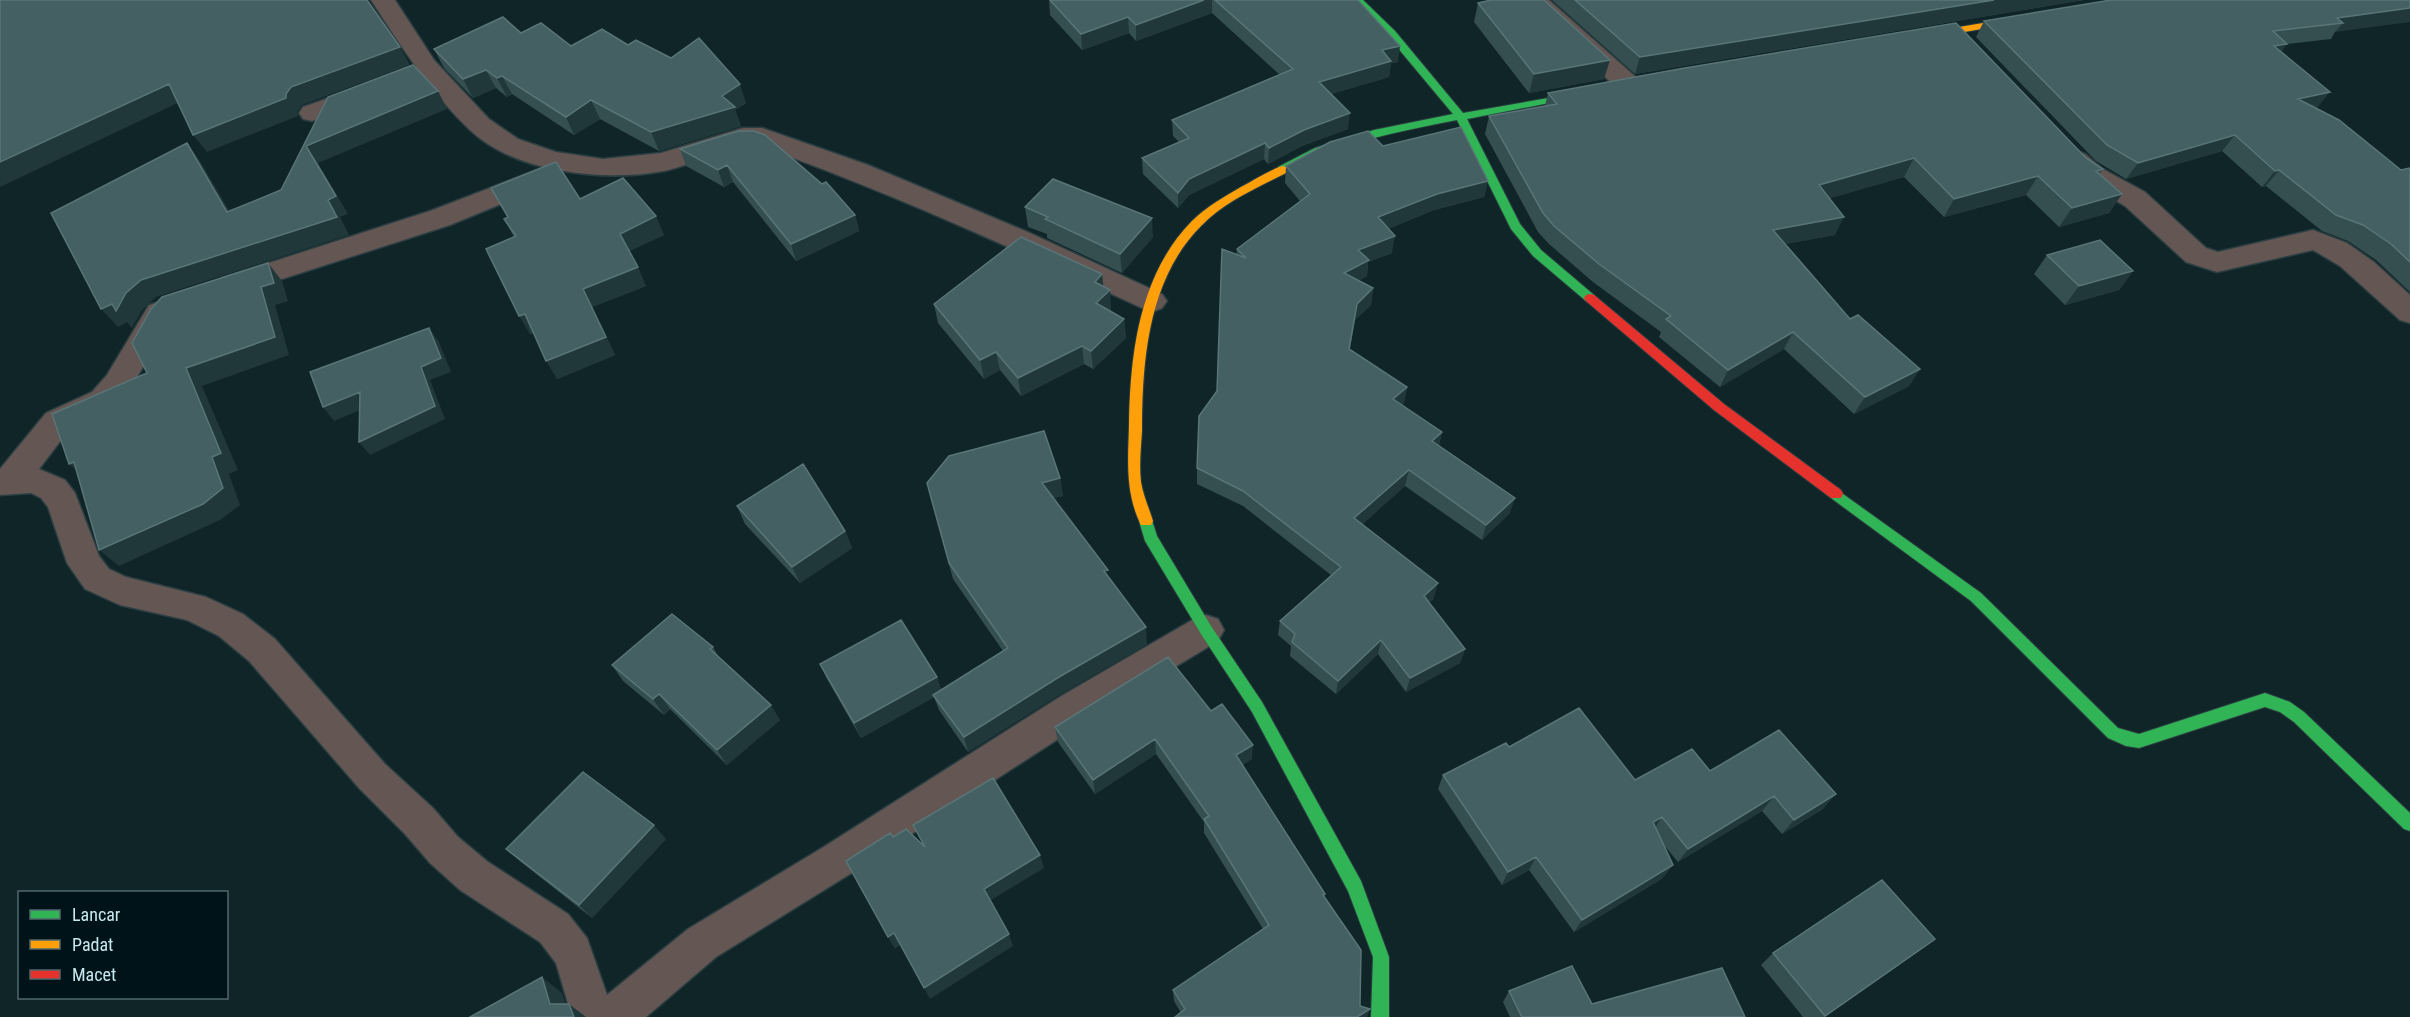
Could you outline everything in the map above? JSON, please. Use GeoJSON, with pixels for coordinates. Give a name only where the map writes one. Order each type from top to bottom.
{"type":"FeatureCollection","features":[{"type":"Feature","properties":{"kind":"street"},"geometry":{"type":"LineString","coordinates":[[383,0],[404,36],[408,77]]}},
{"type":"Feature","properties":{"kind":"street"},"geometry":{"type":"LineString","coordinates":[[1357,0],[1391,33],[1460,116],[1515,226],[1537,253],[1719,407],[1976,597],[2113,733],[2126,739],[2139,741],[2265,700],[2276,703],[2299,717],[2410,824]]}},
{"type":"Feature","properties":{"kind":"street"},"geometry":{"type":"LineString","coordinates":[[1534,0],[1635,84]]}},
{"type":"Feature","properties":{"kind":"street"},"geometry":{"type":"LineString","coordinates":[[1906,39],[2036,17]]}},
{"type":"Feature","properties":{"kind":"street"},"geometry":{"type":"LineString","coordinates":[[1953,31],[1978,57]]}},
{"type":"Feature","properties":{"kind":"street"},"geometry":{"type":"LineString","coordinates":[[312,113],[408,77]]}},
{"type":"Feature","properties":{"kind":"street"},"geometry":{"type":"LineString","coordinates":[[408,77],[509,145],[553,160],[603,168],[663,162],[742,137],[762,137],[858,171],[1020,240],[1152,301]]}},
{"type":"Feature","properties":{"kind":"street"},"geometry":{"type":"LineString","coordinates":[[1380,1017],[1381,957],[1355,887],[1257,707],[1206,630],[1150,537],[1134,478],[1135,396],[1143,336],[1152,301],[1159,279],[1174,250],[1197,223],[1230,198],[1319,151],[1378,132],[1635,84]]}},
{"type":"Feature","properties":{"kind":"street"},"geometry":{"type":"LineString","coordinates":[[2060,143],[2085,169],[2135,198],[2202,258],[2217,261],[2313,240],[2320,241],[2337,249],[2410,312]]}},
{"type":"Feature","properties":{"kind":"street"},"geometry":{"type":"LineString","coordinates":[[5,481],[57,422],[103,400],[118,383],[154,319],[167,306],[440,218],[577,164]]}},
{"type":"Feature","properties":{"kind":"street"},"geometry":{"type":"LineString","coordinates":[[5,481],[34,480],[53,489],[63,502],[84,563],[97,579],[131,593],[194,607],[231,625],[262,650],[372,776],[444,850],[474,876],[554,928],[573,952],[593,1017]]}},
{"type":"Feature","properties":{"kind":"street"},"geometry":{"type":"LineString","coordinates":[[613,1017],[702,943],[836,861],[1076,707],[1206,630]]}},
{"type":"Feature","properties":{"kind":"building"},"geometry":{"type":"Polygon","coordinates":[[[0,0],[367,0],[400,47],[291,87],[286,98],[193,135],[169,84],[0,162],[0,0]]]}},
{"type":"Feature","properties":{"kind":"building"},"geometry":{"type":"Polygon","coordinates":[[[1050,0],[1204,0],[1136,25],[1128,17],[1081,34],[1050,0]]]}},
{"type":"Feature","properties":{"kind":"building"},"geometry":{"type":"Polygon","coordinates":[[[1215,0],[1358,0],[1400,46],[1382,50],[1391,61],[1319,82],[1350,113],[1304,130],[1269,148],[1265,143],[1189,179],[1178,193],[1142,158],[1189,138],[1172,120],[1293,69],[1215,0]]]}},
{"type":"Feature","properties":{"kind":"building"},"geometry":{"type":"Polygon","coordinates":[[[1491,0],[1544,0],[1610,60],[1534,74],[1478,3],[1491,0]]]}},
{"type":"Feature","properties":{"kind":"building"},"geometry":{"type":"Polygon","coordinates":[[[1575,0],[1994,0],[1640,57],[1575,0]]]}},
{"type":"Feature","properties":{"kind":"building"},"geometry":{"type":"Polygon","coordinates":[[[2111,0],[2410,0],[2410,8],[2337,18],[2343,23],[2273,31],[2287,44],[2274,46],[2330,92],[2298,99],[2339,120],[2401,170],[2410,168],[2410,262],[2391,244],[2363,225],[2336,215],[2279,170],[2275,171],[2235,135],[2138,163],[2107,145],[1984,21],[2111,0]]]}},
{"type":"Feature","properties":{"kind":"building"},"geometry":{"type":"Polygon","coordinates":[[[503,17],[521,33],[541,23],[571,46],[602,29],[628,45],[636,40],[671,58],[699,38],[740,84],[722,96],[735,107],[651,132],[591,100],[566,117],[502,76],[497,78],[486,70],[463,79],[434,49],[503,17]]]}},
{"type":"Feature","properties":{"kind":"building"},"geometry":{"type":"Polygon","coordinates":[[[1956,23],[2086,158],[2103,169],[2096,171],[2122,194],[2072,208],[2038,176],[1954,199],[1914,158],[1819,185],[1844,217],[1773,230],[1850,319],[1858,315],[1920,369],[1865,397],[1793,332],[1728,370],[1666,319],[1671,316],[1599,264],[1554,226],[1543,213],[1489,116],[1557,104],[1548,93],[1956,23]]]}},
{"type":"Feature","properties":{"kind":"building"},"geometry":{"type":"Polygon","coordinates":[[[413,65],[438,91],[306,146],[336,196],[328,200],[337,217],[141,280],[126,293],[116,311],[112,304],[101,309],[51,213],[187,143],[227,212],[281,190],[328,97],[413,65]]]}},
{"type":"Feature","properties":{"kind":"building"},"geometry":{"type":"Polygon","coordinates":[[[1461,127],[1488,181],[1437,194],[1378,217],[1395,236],[1358,250],[1369,260],[1344,273],[1373,288],[1357,304],[1349,349],[1407,387],[1393,399],[1442,432],[1432,441],[1515,498],[1486,525],[1409,470],[1354,518],[1438,583],[1424,596],[1465,649],[1410,678],[1381,640],[1338,681],[1292,642],[1295,634],[1280,621],[1341,567],[1243,491],[1197,468],[1199,416],[1217,391],[1222,249],[1246,258],[1237,249],[1310,194],[1286,166],[1330,142],[1368,131],[1383,146],[1461,127]]]}},
{"type":"Feature","properties":{"kind":"building"},"geometry":{"type":"Polygon","coordinates":[[[738,131],[754,131],[765,135],[822,184],[826,182],[855,215],[791,244],[727,165],[718,170],[680,149],[738,131]]]}},
{"type":"Feature","properties":{"kind":"building"},"geometry":{"type":"Polygon","coordinates":[[[556,162],[580,199],[623,178],[656,216],[620,234],[638,267],[583,289],[606,337],[546,361],[525,314],[519,316],[486,249],[516,236],[504,219],[508,217],[491,188],[556,162]]]}},
{"type":"Feature","properties":{"kind":"building"},"geometry":{"type":"Polygon","coordinates":[[[1053,179],[1152,218],[1120,254],[1045,219],[1048,217],[1025,207],[1053,179]]]}},
{"type":"Feature","properties":{"kind":"building"},"geometry":{"type":"Polygon","coordinates":[[[1021,237],[1102,274],[1095,282],[1110,290],[1096,303],[1124,319],[1091,351],[1082,346],[1018,378],[996,352],[980,360],[934,304],[1021,237]]]}},
{"type":"Feature","properties":{"kind":"building"},"geometry":{"type":"Polygon","coordinates":[[[2100,240],[2133,271],[2079,286],[2047,255],[2100,240]]]}},
{"type":"Feature","properties":{"kind":"building"},"geometry":{"type":"Polygon","coordinates":[[[268,263],[274,283],[261,287],[275,337],[186,368],[221,453],[212,457],[223,488],[203,504],[99,550],[74,462],[69,464],[52,414],[147,373],[132,343],[151,309],[162,297],[268,263]]]}},
{"type":"Feature","properties":{"kind":"building"},"geometry":{"type":"Polygon","coordinates":[[[429,328],[441,358],[421,367],[435,406],[359,442],[360,392],[323,407],[310,372],[429,328]]]}},
{"type":"Feature","properties":{"kind":"building"},"geometry":{"type":"Polygon","coordinates":[[[1044,431],[1060,478],[1042,483],[1108,570],[1104,571],[1146,627],[1059,677],[964,737],[933,695],[1008,648],[949,563],[927,483],[949,456],[1044,431]]]}},
{"type":"Feature","properties":{"kind":"building"},"geometry":{"type":"Polygon","coordinates":[[[803,464],[845,531],[792,567],[737,506],[803,464]]]}},
{"type":"Feature","properties":{"kind":"building"},"geometry":{"type":"Polygon","coordinates":[[[672,614],[713,647],[710,649],[771,705],[717,750],[659,694],[653,699],[612,665],[672,614]]]}},
{"type":"Feature","properties":{"kind":"building"},"geometry":{"type":"Polygon","coordinates":[[[901,620],[937,677],[854,723],[820,664],[901,620]]]}},
{"type":"Feature","properties":{"kind":"building"},"geometry":{"type":"Polygon","coordinates":[[[1168,657],[1211,711],[1222,704],[1253,745],[1236,755],[1325,894],[1323,895],[1361,950],[1360,1006],[1370,1009],[1357,1017],[1175,1017],[1185,1009],[1173,990],[1269,925],[1204,819],[1209,816],[1155,739],[1093,780],[1055,727],[1168,657]]]}},
{"type":"Feature","properties":{"kind":"building"},"geometry":{"type":"Polygon","coordinates":[[[1579,708],[1635,780],[1692,749],[1710,771],[1779,730],[1836,794],[1794,820],[1774,796],[1688,849],[1662,817],[1653,822],[1673,865],[1582,920],[1536,857],[1508,872],[1443,775],[1506,743],[1509,747],[1579,708]]]}},
{"type":"Feature","properties":{"kind":"building"},"geometry":{"type":"Polygon","coordinates":[[[583,772],[654,825],[579,905],[506,849],[583,772]]]}},
{"type":"Feature","properties":{"kind":"building"},"geometry":{"type":"Polygon","coordinates":[[[993,778],[1040,855],[984,889],[1009,934],[924,988],[894,933],[888,937],[846,861],[890,833],[893,837],[906,829],[925,847],[913,825],[993,778]]]}},
{"type":"Feature","properties":{"kind":"building"},"geometry":{"type":"Polygon","coordinates":[[[1882,880],[1935,939],[1825,1016],[1773,953],[1882,880]]]}},
{"type":"Feature","properties":{"kind":"building"},"geometry":{"type":"Polygon","coordinates":[[[1572,966],[1592,1004],[1722,968],[1745,1017],[1522,1017],[1509,991],[1572,966]]]}},
{"type":"Feature","properties":{"kind":"building"},"geometry":{"type":"Polygon","coordinates":[[[542,977],[550,1004],[569,1004],[574,1017],[470,1017],[542,977]]]}},
{"type":"Feature","properties":{"kind":"traffic: fast"},"geometry":{"type":"LineString","coordinates":[[1357,0],[1391,33],[1460,116],[1515,226],[1537,253],[1590,298]]}},
{"type":"Feature","properties":{"kind":"traffic: fast"},"geometry":{"type":"LineString","coordinates":[[1282,170],[1319,151],[1378,132],[1590,92]]}},
{"type":"Feature","properties":{"kind":"traffic: fast"},"geometry":{"type":"LineString","coordinates":[[1836,494],[1976,597],[2113,733],[2126,739],[2139,741],[2265,700],[2285,707],[2299,717],[2410,824]]}},
{"type":"Feature","properties":{"kind":"traffic: fast"},"geometry":{"type":"LineString","coordinates":[[1146,521],[1150,537],[1206,630],[1257,707],[1355,887],[1381,957],[1380,1017]]}},
{"type":"Feature","properties":{"kind":"traffic: slow"},"geometry":{"type":"LineString","coordinates":[[1918,37],[2024,19]]}},
{"type":"Feature","properties":{"kind":"traffic: slow"},"geometry":{"type":"LineString","coordinates":[[1146,521],[1137,493],[1134,456],[1140,351],[1154,294],[1179,244],[1197,223],[1227,200],[1282,170]]}},
{"type":"Feature","properties":{"kind":"traffic: jam"},"geometry":{"type":"LineString","coordinates":[[1590,298],[1719,407],[1836,494]]}}]}
